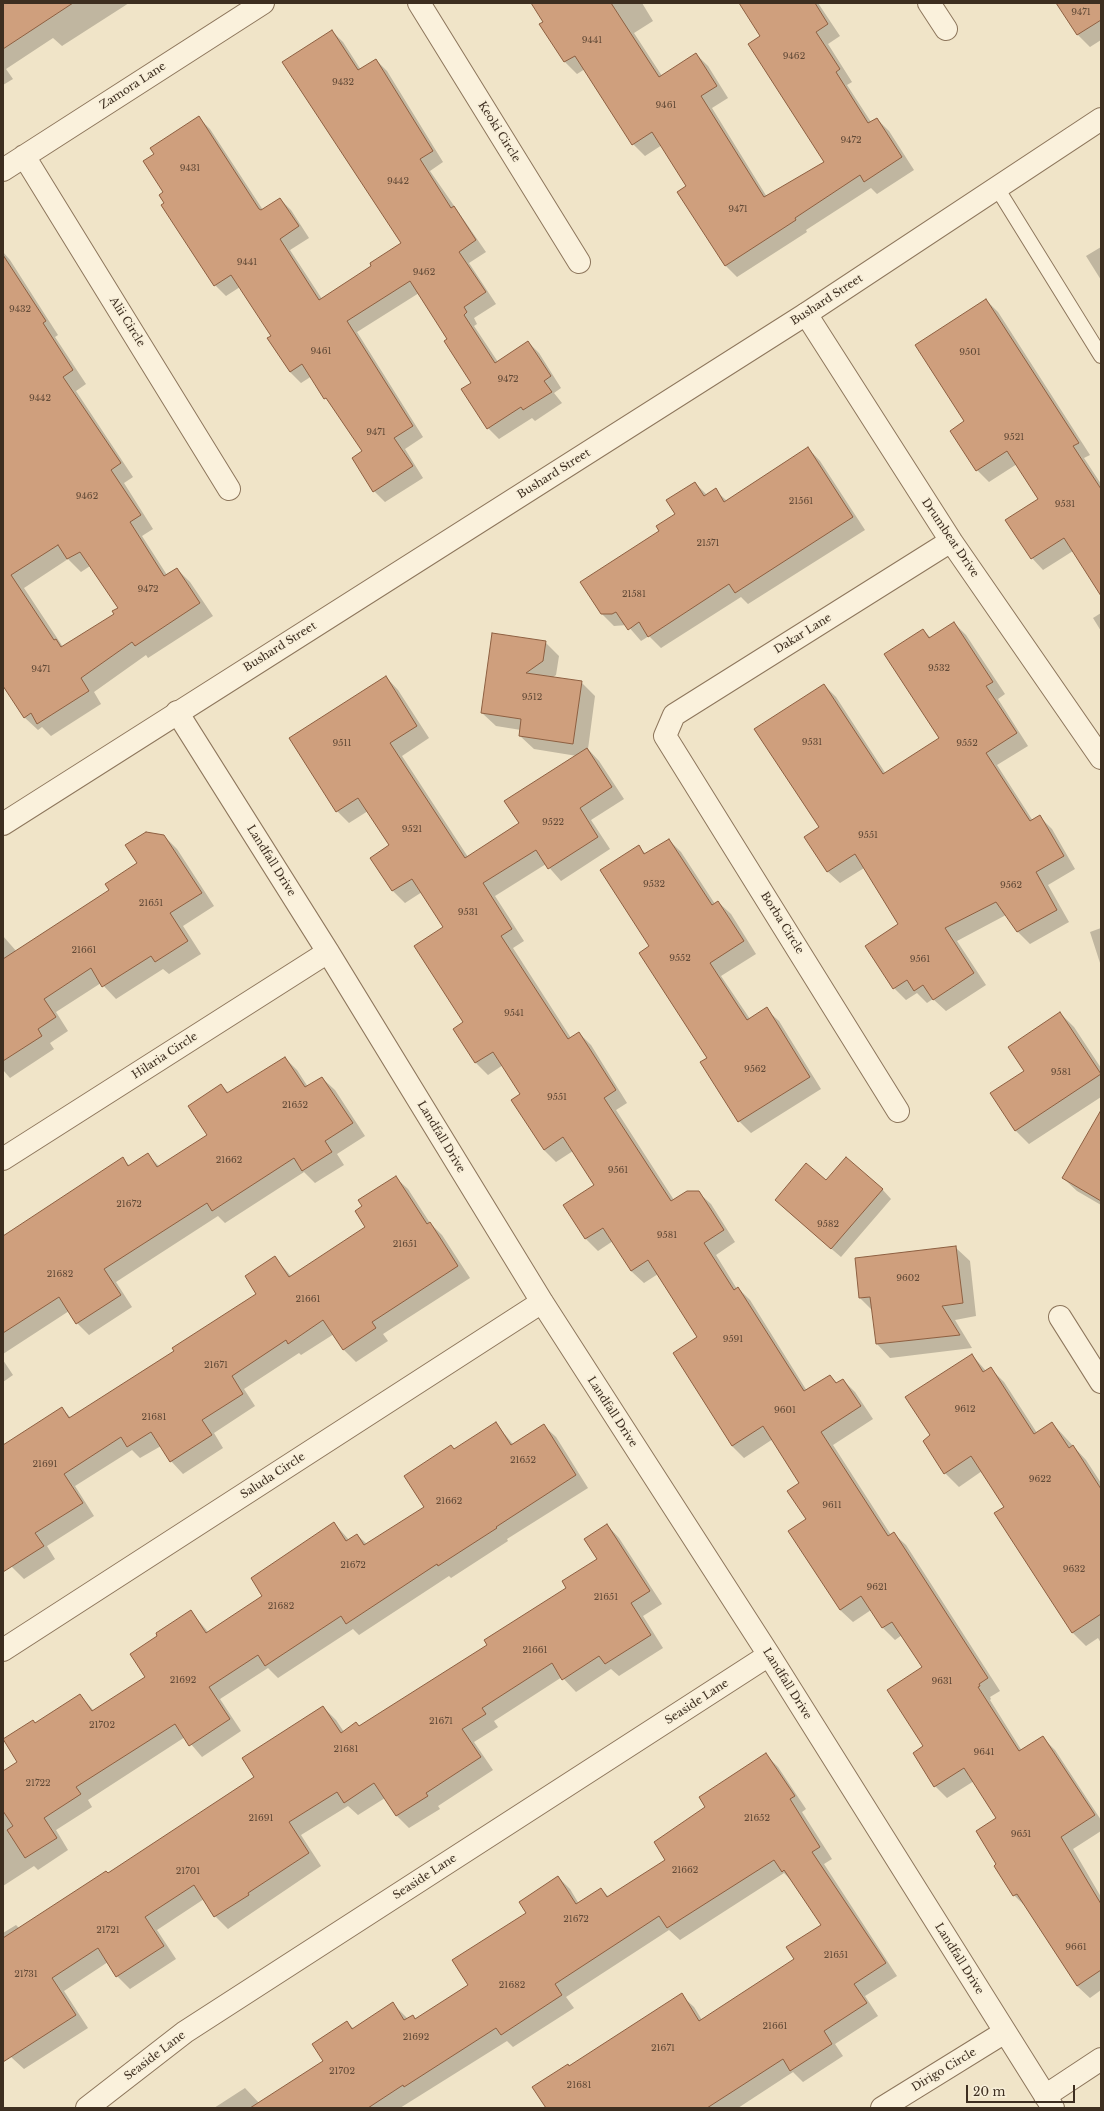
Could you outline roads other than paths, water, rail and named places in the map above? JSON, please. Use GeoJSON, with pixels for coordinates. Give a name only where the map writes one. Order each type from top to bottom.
{"type":"FeatureCollection","features":[{"type":"Feature","properties":{"kind":"street","name":"Zamora Lane"},"geometry":{"type":"LineString","coordinates":[[3,170],[263,3]]}},
{"type":"Feature","properties":{"kind":"street","name":"Keoki Circle"},"geometry":{"type":"LineString","coordinates":[[419,3],[579,262]]}},
{"type":"Feature","properties":{"kind":"street"},"geometry":{"type":"LineString","coordinates":[[929,3],[946,29]]}},
{"type":"Feature","properties":{"kind":"street","name":"Bushard Street"},"geometry":{"type":"LineString","coordinates":[[3,824],[177,712],[806,314],[1101,119]]}},
{"type":"Feature","properties":{"kind":"street","name":"Alii Circle"},"geometry":{"type":"LineString","coordinates":[[24,156],[229,489]]}},
{"type":"Feature","properties":{"kind":"street","name":"Drumbeat Drive"},"geometry":{"type":"LineString","coordinates":[[806,314],[951,541],[1101,758]]}},
{"type":"Feature","properties":{"kind":"street","name":"Dakar Lane"},"geometry":{"type":"LineString","coordinates":[[665,736],[674,715],[951,541]]}},
{"type":"Feature","properties":{"kind":"street","name":"Landfall Drive"},"geometry":{"type":"LineString","coordinates":[[177,712],[328,952],[542,1302],[769,1656],[1049,2102]]}},
{"type":"Feature","properties":{"kind":"street","name":"Borba Circle"},"geometry":{"type":"LineString","coordinates":[[665,736],[898,1110]]}},
{"type":"Feature","properties":{"kind":"street","name":"Hilaria Circle"},"geometry":{"type":"LineString","coordinates":[[3,1159],[328,952]]}},
{"type":"Feature","properties":{"kind":"street","name":"Saluda Circle"},"geometry":{"type":"LineString","coordinates":[[3,1650],[542,1302]]}},
{"type":"Feature","properties":{"kind":"street"},"geometry":{"type":"LineString","coordinates":[[1060,1317],[1101,1382]]}},
{"type":"Feature","properties":{"kind":"street","name":"Seaside Lane"},"geometry":{"type":"LineString","coordinates":[[87,2108],[185,2032],[769,1656]]}},
{"type":"Feature","properties":{"kind":"street","name":"Dirigo Circle"},"geometry":{"type":"LineString","coordinates":[[882,2108],[1006,2032]]}},
{"type":"Feature","properties":{"kind":"street"},"geometry":{"type":"LineString","coordinates":[[1049,2102],[1101,2059]]}},
{"type":"Feature","properties":{"kind":"lane"},"geometry":{"type":"LineString","coordinates":[[997,188],[1101,356]]}}]}
